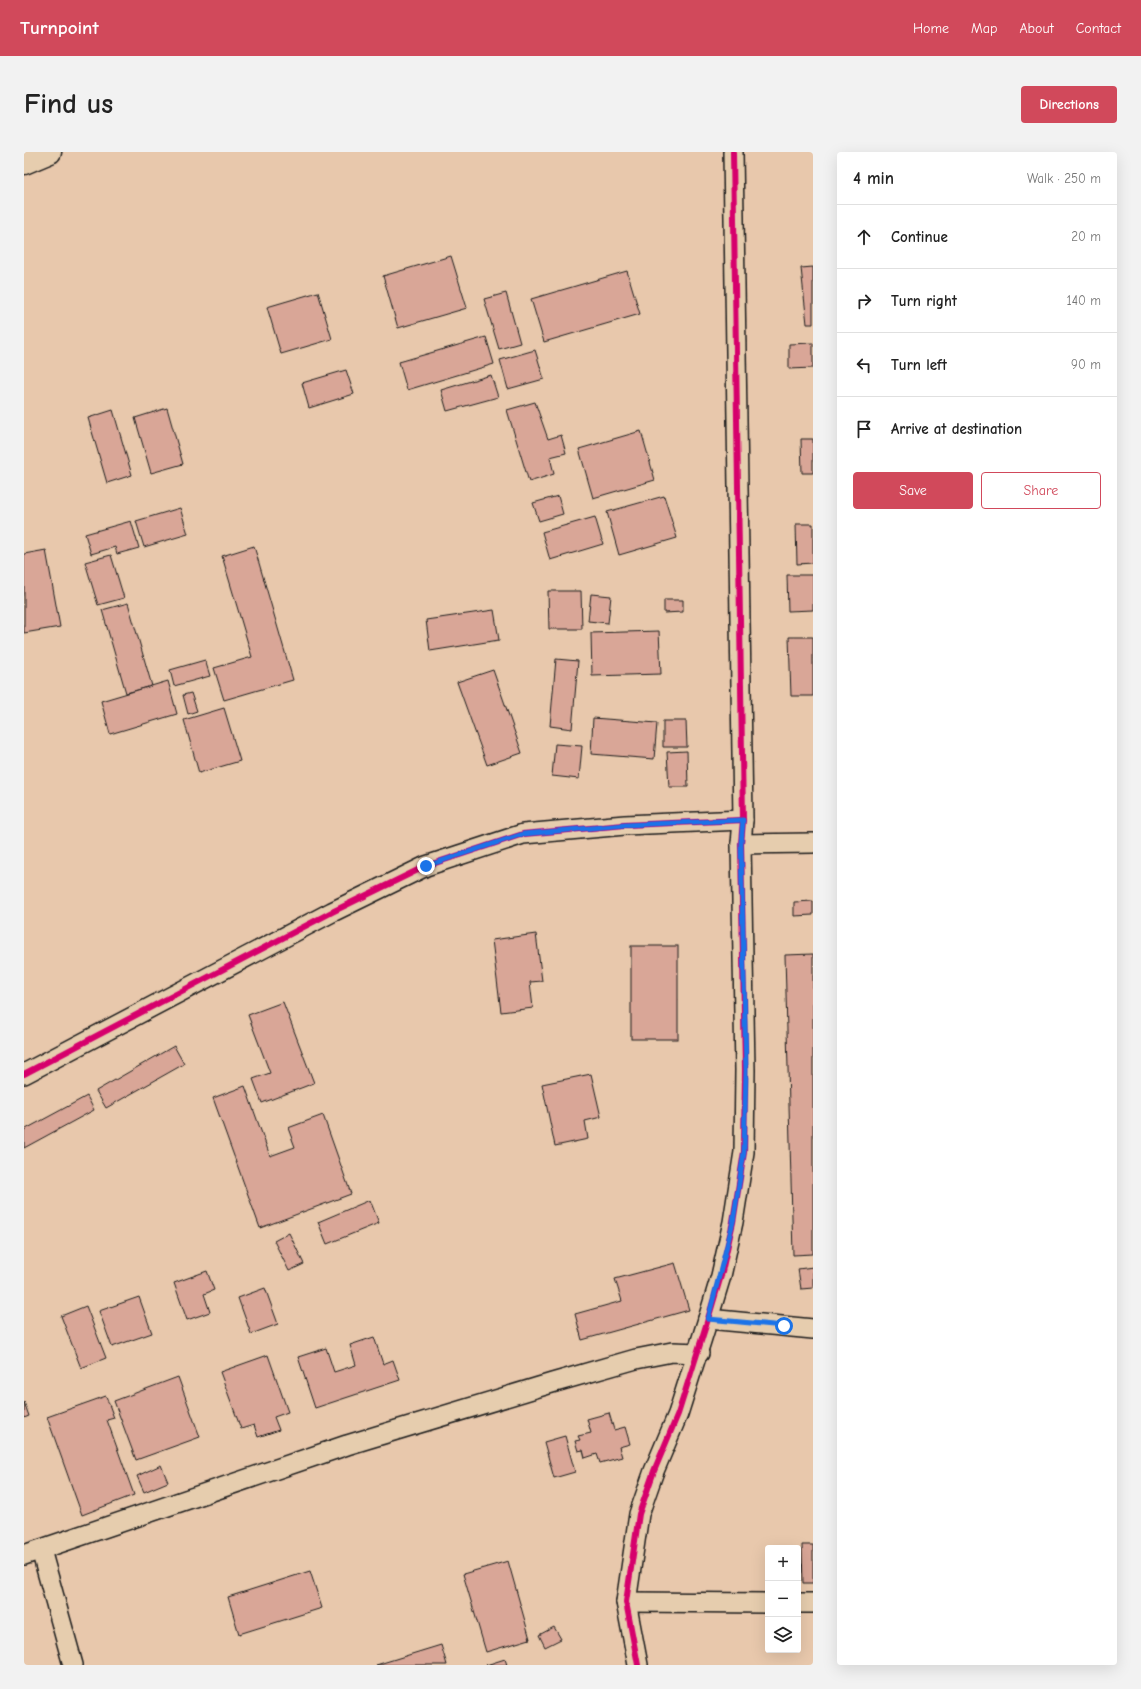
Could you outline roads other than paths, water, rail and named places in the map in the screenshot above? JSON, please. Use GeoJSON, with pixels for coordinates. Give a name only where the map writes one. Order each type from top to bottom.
{"type":"FeatureCollection","features":[{"type":"Feature","properties":{"kind":"highway"},"geometry":{"type":"LineString","coordinates":[[24,162],[50,152]]}},
{"type":"Feature","properties":{"kind":"street"},"geometry":{"type":"LineString","coordinates":[[638,1665],[626,1602],[639,1514],[654,1471],[678,1414],[699,1353],[733,1222],[744,1152],[746,1070],[741,844],[743,820],[733,152]]}},
{"type":"Feature","properties":{"kind":"street"},"geometry":{"type":"LineString","coordinates":[[24,1074],[332,912],[426,866],[523,834],[625,825],[743,820]]}},
{"type":"Feature","properties":{"kind":"street"},"geometry":{"type":"LineString","coordinates":[[741,844],[813,844]]}},
{"type":"Feature","properties":{"kind":"street"},"geometry":{"type":"LineString","coordinates":[[708,1319],[813,1329]]}},
{"type":"Feature","properties":{"kind":"street"},"geometry":{"type":"LineString","coordinates":[[73,1665],[33,1553],[347,1445],[552,1383],[636,1359],[672,1352],[699,1353]]}},
{"type":"Feature","properties":{"kind":"street"},"geometry":{"type":"LineString","coordinates":[[626,1602],[765,1602]]}},
{"type":"Feature","properties":{"kind":"street"},"geometry":{"type":"LineString","coordinates":[[801,1603],[813,1603]]}}]}
